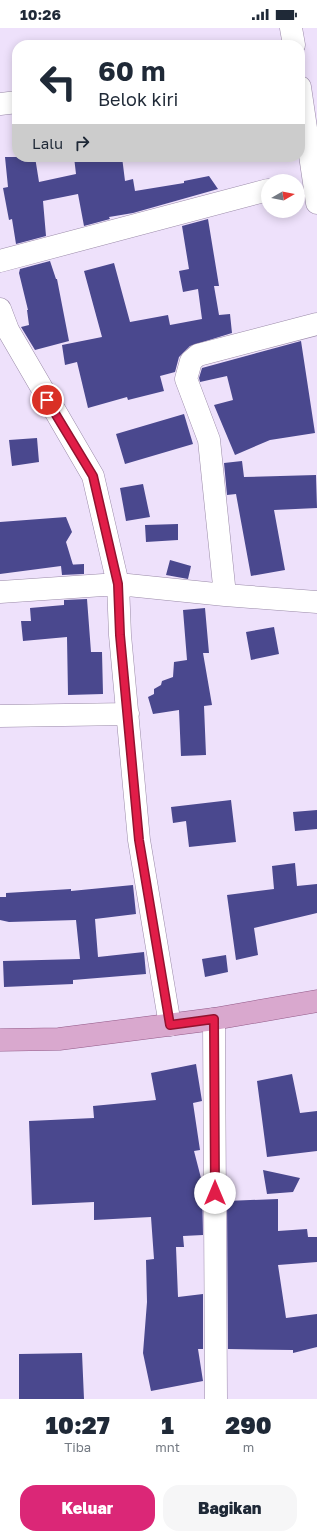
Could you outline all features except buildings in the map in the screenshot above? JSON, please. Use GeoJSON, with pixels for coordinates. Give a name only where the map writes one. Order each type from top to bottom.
{"type":"FeatureCollection","features":[{"type":"Feature","properties":{"kind":"main road"},"geometry":{"type":"LineString","coordinates":[[0,1040],[59,1039],[214,1019],[317,1001]]}},
{"type":"Feature","properties":{"kind":"street"},"geometry":{"type":"LineString","coordinates":[[291,28],[293,40]]}},
{"type":"Feature","properties":{"kind":"street"},"geometry":{"type":"LineString","coordinates":[[0,104],[12,103]]}},
{"type":"Feature","properties":{"kind":"street"},"geometry":{"type":"LineString","coordinates":[[305,162],[306,180],[317,203]]}},
{"type":"Feature","properties":{"kind":"street"},"geometry":{"type":"LineString","coordinates":[[0,261],[261,192]]}},
{"type":"Feature","properties":{"kind":"street"},"geometry":{"type":"LineString","coordinates":[[0,309],[8,330],[93,476],[118,584],[139,840],[170,1025]]}},
{"type":"Feature","properties":{"kind":"street"},"geometry":{"type":"LineString","coordinates":[[225,595],[209,440],[188,385],[187,372],[190,361],[198,355],[317,324]]}},
{"type":"Feature","properties":{"kind":"street"},"geometry":{"type":"LineString","coordinates":[[0,592],[118,584],[225,595],[317,602]]}},
{"type":"Feature","properties":{"kind":"street"},"geometry":{"type":"LineString","coordinates":[[0,716],[128,714]]}},
{"type":"Feature","properties":{"kind":"street"},"geometry":{"type":"LineString","coordinates":[[214,1019],[216,1399]]}},
{"type":"Feature","properties":{"kind":"route"},"geometry":{"type":"LineString","coordinates":[[47,400],[93,476],[118,584],[120,635],[139,840],[170,1025],[214,1019],[215,1193]]}}]}
